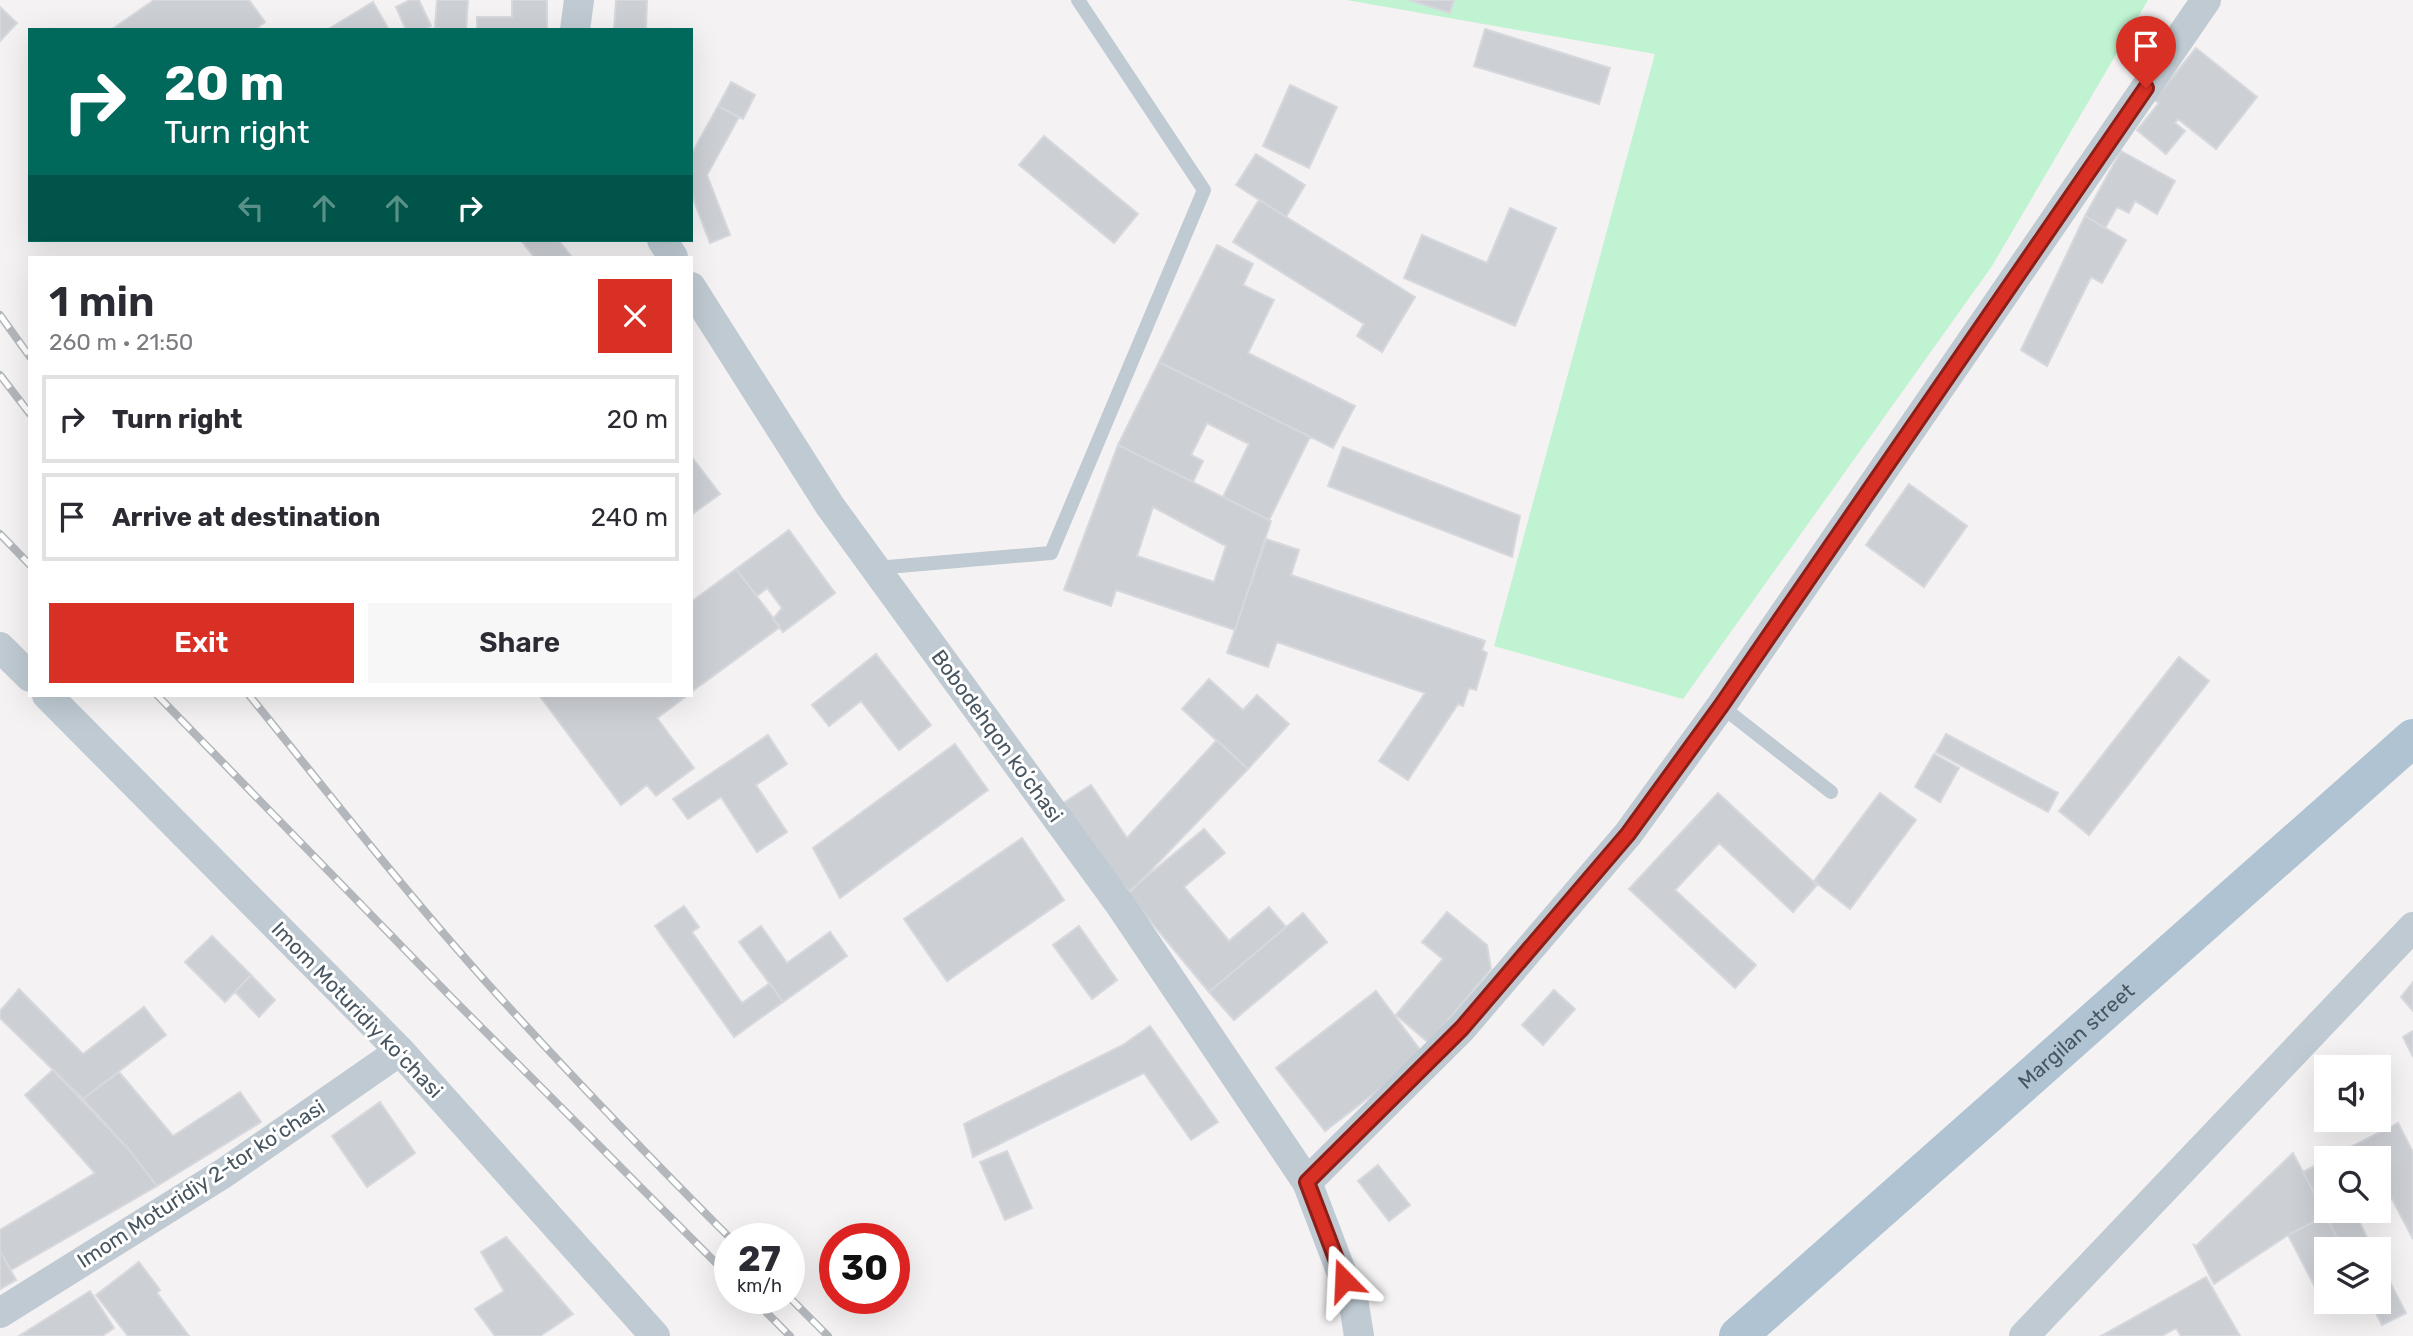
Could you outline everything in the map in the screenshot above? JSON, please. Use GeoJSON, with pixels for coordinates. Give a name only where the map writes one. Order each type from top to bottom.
{"type":"FeatureCollection","features":[{"type":"Feature","properties":{"kind":"main road","name":"Margilan street"},"geometry":{"type":"LineString","coordinates":[[1738,1336],[2413,738]]}},
{"type":"Feature","properties":{"kind":"street"},"geometry":{"type":"LineString","coordinates":[[575,28],[579,0]]}},
{"type":"Feature","properties":{"kind":"street"},"geometry":{"type":"LineString","coordinates":[[1307,1182],[1462,1028],[1628,834],[1721,706],[2206,0]]}},
{"type":"Feature","properties":{"kind":"street","name":"Bobodehqon koʼchasi"},"geometry":{"type":"LineString","coordinates":[[693,290],[830,506],[1121,906],[1307,1182],[1353,1305],[1359,1336]]}},
{"type":"Feature","properties":{"kind":"street"},"geometry":{"type":"LineString","coordinates":[[0,647],[28,675]]}},
{"type":"Feature","properties":{"kind":"street","name":"Imom Moturidiy koʻchasi"},"geometry":{"type":"LineString","coordinates":[[49,697],[400,1051],[655,1336]]}},
{"type":"Feature","properties":{"kind":"street"},"geometry":{"type":"LineString","coordinates":[[2024,1336],[2413,928]]}},
{"type":"Feature","properties":{"kind":"street","name":"Imom Moturidiy 2-tor koʻchasi"},"geometry":{"type":"LineString","coordinates":[[0,1313],[224,1173],[400,1051]]}},
{"type":"Feature","properties":{"kind":"lane"},"geometry":{"type":"LineString","coordinates":[[875,568],[1051,553],[1204,190],[1078,0]]}},
{"type":"Feature","properties":{"kind":"lane"},"geometry":{"type":"LineString","coordinates":[[1721,706],[1831,792]]}},
{"type":"Feature","properties":{"kind":"green space"},"geometry":{"type":"Polygon","coordinates":[[[1347,0],[2148,0],[1992,266],[1683,699],[1494,646],[1655,54],[1347,0]]]}},
{"type":"Feature","properties":{"kind":"building"},"geometry":{"type":"Polygon","coordinates":[[[154,0],[249,0],[265,22],[258,28],[114,28],[154,0]]]}},
{"type":"Feature","properties":{"kind":"building"},"geometry":{"type":"Polygon","coordinates":[[[410,0],[419,0],[431,26],[405,28],[396,7],[410,0]]]}},
{"type":"Feature","properties":{"kind":"building"},"geometry":{"type":"Polygon","coordinates":[[[437,0],[468,0],[466,28],[435,28],[437,0]]]}},
{"type":"Feature","properties":{"kind":"building"},"geometry":{"type":"Polygon","coordinates":[[[512,0],[547,0],[547,28],[477,28],[477,17],[512,17],[512,0]]]}},
{"type":"Feature","properties":{"kind":"building"},"geometry":{"type":"Polygon","coordinates":[[[616,0],[647,0],[646,28],[614,28],[616,0]]]}},
{"type":"Feature","properties":{"kind":"building"},"geometry":{"type":"Polygon","coordinates":[[[1409,0],[1454,0],[1450,13],[1409,0]]]}},
{"type":"Feature","properties":{"kind":"building"},"geometry":{"type":"Polygon","coordinates":[[[373,2],[388,28],[330,28],[373,2]]]}},
{"type":"Feature","properties":{"kind":"building"},"geometry":{"type":"Polygon","coordinates":[[[0,7],[17,23],[0,41],[0,7]]]}},
{"type":"Feature","properties":{"kind":"building"},"geometry":{"type":"Polygon","coordinates":[[[1485,29],[1610,68],[1599,104],[1474,66],[1485,29]]]}},
{"type":"Feature","properties":{"kind":"building"},"geometry":{"type":"Polygon","coordinates":[[[2196,48],[2257,97],[2216,149],[2178,119],[2175,123],[2185,131],[2166,154],[2137,130],[2159,103],[2154,100],[2196,48]]]}},
{"type":"Feature","properties":{"kind":"building"},"geometry":{"type":"Polygon","coordinates":[[[731,82],[755,95],[743,119],[718,106],[731,82]]]}},
{"type":"Feature","properties":{"kind":"building"},"geometry":{"type":"Polygon","coordinates":[[[1290,85],[1337,107],[1309,168],[1263,146],[1290,85]]]}},
{"type":"Feature","properties":{"kind":"building"},"geometry":{"type":"Polygon","coordinates":[[[718,106],[739,117],[707,175],[730,235],[710,243],[693,198],[693,151],[718,106]]]}},
{"type":"Feature","properties":{"kind":"building"},"geometry":{"type":"Polygon","coordinates":[[[1044,136],[1138,214],[1114,243],[1019,165],[1044,136]]]}},
{"type":"Feature","properties":{"kind":"building"},"geometry":{"type":"Polygon","coordinates":[[[2121,151],[2175,181],[2157,214],[2135,201],[2129,213],[2117,207],[2105,228],[2085,216],[2121,151]]]}},
{"type":"Feature","properties":{"kind":"building"},"geometry":{"type":"Polygon","coordinates":[[[1256,154],[1305,185],[1286,217],[1236,185],[1256,154]]]}},
{"type":"Feature","properties":{"kind":"building"},"geometry":{"type":"Polygon","coordinates":[[[1259,200],[1415,297],[1382,352],[1357,336],[1364,324],[1233,242],[1259,200]]]}},
{"type":"Feature","properties":{"kind":"building"},"geometry":{"type":"Polygon","coordinates":[[[1510,208],[1556,228],[1515,326],[1404,278],[1422,235],[1487,263],[1510,208]]]}},
{"type":"Feature","properties":{"kind":"building"},"geometry":{"type":"Polygon","coordinates":[[[2085,216],[2126,240],[2102,283],[2091,277],[2047,366],[2021,350],[2085,216]]]}},
{"type":"Feature","properties":{"kind":"building"},"geometry":{"type":"Polygon","coordinates":[[[523,242],[560,242],[571,256],[533,256],[523,242]]]}},
{"type":"Feature","properties":{"kind":"building"},"geometry":{"type":"Polygon","coordinates":[[[1217,245],[1253,264],[1243,285],[1274,300],[1248,353],[1355,406],[1333,448],[1159,362],[1217,245]]]}},
{"type":"Feature","properties":{"kind":"building"},"geometry":{"type":"Polygon","coordinates":[[[1159,362],[1310,437],[1269,520],[1223,497],[1249,444],[1207,423],[1191,455],[1203,461],[1193,482],[1118,445],[1159,362]]]}},
{"type":"Feature","properties":{"kind":"building"},"geometry":{"type":"Polygon","coordinates":[[[1118,445],[1271,521],[1235,630],[1116,590],[1111,606],[1064,590],[1118,445]],[[1153,507],[1137,556],[1214,582],[1226,546],[1153,507]]]}},
{"type":"Feature","properties":{"kind":"building"},"geometry":{"type":"Polygon","coordinates":[[[1343,447],[1520,516],[1512,557],[1328,486],[1343,447]]]}},
{"type":"Feature","properties":{"kind":"building"},"geometry":{"type":"Polygon","coordinates":[[[693,459],[720,494],[693,514],[693,459]]]}},
{"type":"Feature","properties":{"kind":"building"},"geometry":{"type":"Polygon","coordinates":[[[1909,484],[1967,526],[1924,587],[1866,545],[1909,484]]]}},
{"type":"Feature","properties":{"kind":"building"},"geometry":{"type":"Polygon","coordinates":[[[789,530],[835,593],[783,632],[773,619],[782,608],[767,588],[757,596],[736,569],[789,530]]]}},
{"type":"Feature","properties":{"kind":"building"},"geometry":{"type":"Polygon","coordinates":[[[1266,539],[1299,550],[1291,575],[1485,641],[1482,650],[1487,653],[1476,690],[1469,688],[1463,706],[1458,704],[1408,780],[1379,761],[1425,693],[1277,642],[1268,667],[1227,653],[1266,539]]]}},
{"type":"Feature","properties":{"kind":"building"},"geometry":{"type":"Polygon","coordinates":[[[736,569],[780,627],[693,691],[693,601],[736,569]]]}},
{"type":"Feature","properties":{"kind":"building"},"geometry":{"type":"Polygon","coordinates":[[[876,654],[931,725],[899,750],[861,701],[829,726],[812,705],[876,654]]]}},
{"type":"Feature","properties":{"kind":"building"},"geometry":{"type":"Polygon","coordinates":[[[2179,657],[2209,681],[2089,835],[2059,811],[2179,657]]]}},
{"type":"Feature","properties":{"kind":"building"},"geometry":{"type":"Polygon","coordinates":[[[1209,679],[1243,710],[1257,695],[1289,724],[1248,769],[1182,709],[1209,679]]]}},
{"type":"Feature","properties":{"kind":"building"},"geometry":{"type":"Polygon","coordinates":[[[540,697],[685,697],[657,718],[694,768],[656,796],[647,785],[621,805],[540,697]]]}},
{"type":"Feature","properties":{"kind":"building"},"geometry":{"type":"Polygon","coordinates":[[[1946,734],[2058,793],[2048,812],[1936,752],[1946,734]]]}},
{"type":"Feature","properties":{"kind":"building"},"geometry":{"type":"Polygon","coordinates":[[[768,735],[787,764],[756,785],[787,832],[757,852],[721,797],[688,819],[673,799],[768,735]]]}},
{"type":"Feature","properties":{"kind":"building"},"geometry":{"type":"Polygon","coordinates":[[[1217,740],[1248,769],[1130,892],[1104,865],[1062,804],[1091,785],[1127,838],[1217,740]]]}},
{"type":"Feature","properties":{"kind":"building"},"geometry":{"type":"Polygon","coordinates":[[[955,744],[988,790],[840,898],[813,848],[955,744]]]}},
{"type":"Feature","properties":{"kind":"building"},"geometry":{"type":"Polygon","coordinates":[[[1934,754],[1959,768],[1940,802],[1915,787],[1934,754]]]}},
{"type":"Feature","properties":{"kind":"building"},"geometry":{"type":"Polygon","coordinates":[[[1718,793],[1817,885],[1793,912],[1719,843],[1675,890],[1756,965],[1735,988],[1629,889],[1718,793]]]}},
{"type":"Feature","properties":{"kind":"building"},"geometry":{"type":"Polygon","coordinates":[[[1880,793],[1916,820],[1850,909],[1814,881],[1880,793]]]}},
{"type":"Feature","properties":{"kind":"building"},"geometry":{"type":"Polygon","coordinates":[[[1204,829],[1225,853],[1184,887],[1229,941],[1269,907],[1286,927],[1209,992],[1127,893],[1204,829]]]}},
{"type":"Feature","properties":{"kind":"building"},"geometry":{"type":"Polygon","coordinates":[[[1022,838],[1064,900],[947,981],[904,919],[1022,838]]]}},
{"type":"Feature","properties":{"kind":"building"},"geometry":{"type":"Polygon","coordinates":[[[684,906],[699,927],[692,932],[742,1003],[770,983],[783,1002],[734,1037],[655,926],[684,906]]]}},
{"type":"Feature","properties":{"kind":"building"},"geometry":{"type":"Polygon","coordinates":[[[1447,912],[1487,945],[1491,969],[1429,1043],[1396,1015],[1443,959],[1422,942],[1447,912]]]}},
{"type":"Feature","properties":{"kind":"building"},"geometry":{"type":"Polygon","coordinates":[[[1303,913],[1327,942],[1234,1020],[1209,992],[1303,913]]]}},
{"type":"Feature","properties":{"kind":"building"},"geometry":{"type":"Polygon","coordinates":[[[761,926],[787,963],[830,932],[847,956],[783,1002],[739,942],[761,926]]]}},
{"type":"Feature","properties":{"kind":"building"},"geometry":{"type":"Polygon","coordinates":[[[1079,926],[1117,980],[1092,999],[1053,945],[1079,926]]]}},
{"type":"Feature","properties":{"kind":"building"},"geometry":{"type":"Polygon","coordinates":[[[212,936],[251,975],[225,1002],[185,962],[212,936]]]}},
{"type":"Feature","properties":{"kind":"building"},"geometry":{"type":"Polygon","coordinates":[[[251,975],[275,1000],[259,1017],[235,992],[251,975]]]}},
{"type":"Feature","properties":{"kind":"building"},"geometry":{"type":"Polygon","coordinates":[[[2413,982],[2413,1011],[2401,997],[2413,982]]]}},
{"type":"Feature","properties":{"kind":"building"},"geometry":{"type":"Polygon","coordinates":[[[19,989],[83,1054],[144,1007],[166,1035],[83,1099],[0,1018],[0,1011],[19,989]]]}},
{"type":"Feature","properties":{"kind":"building"},"geometry":{"type":"Polygon","coordinates":[[[1554,990],[1575,1009],[1543,1045],[1522,1025],[1554,990]]]}},
{"type":"Feature","properties":{"kind":"building"},"geometry":{"type":"Polygon","coordinates":[[[1376,991],[1424,1055],[1325,1131],[1276,1068],[1376,991]]]}},
{"type":"Feature","properties":{"kind":"building"},"geometry":{"type":"Polygon","coordinates":[[[1150,1026],[1218,1122],[1191,1140],[1144,1073],[973,1157],[964,1124],[1123,1045],[1150,1026]]]}},
{"type":"Feature","properties":{"kind":"building"},"geometry":{"type":"Polygon","coordinates":[[[2413,1031],[2413,1057],[2403,1037],[2413,1031]]]}},
{"type":"Feature","properties":{"kind":"building"},"geometry":{"type":"Polygon","coordinates":[[[53,1070],[130,1151],[157,1186],[11,1270],[0,1251],[0,1230],[95,1173],[25,1095],[53,1070]]]}},
{"type":"Feature","properties":{"kind":"building"},"geometry":{"type":"Polygon","coordinates":[[[119,1072],[173,1136],[240,1092],[261,1122],[157,1186],[130,1151],[83,1099],[119,1072]]]}},
{"type":"Feature","properties":{"kind":"building"},"geometry":{"type":"Polygon","coordinates":[[[380,1102],[415,1153],[367,1187],[332,1136],[380,1102]]]}},
{"type":"Feature","properties":{"kind":"building"},"geometry":{"type":"Polygon","coordinates":[[[2398,1123],[2413,1152],[2413,1239],[2391,1200],[2391,1146],[2353,1146],[2380,1132],[2391,1132],[2391,1127],[2398,1123]]]}},
{"type":"Feature","properties":{"kind":"building"},"geometry":{"type":"Polygon","coordinates":[[[1007,1151],[1032,1208],[1005,1220],[980,1162],[1007,1151]]]}},
{"type":"Feature","properties":{"kind":"building"},"geometry":{"type":"Polygon","coordinates":[[[2293,1153],[2314,1193],[2314,1222],[2288,1235],[2214,1284],[2194,1245],[2293,1153]]]}},
{"type":"Feature","properties":{"kind":"building"},"geometry":{"type":"Polygon","coordinates":[[[1378,1165],[1410,1205],[1389,1221],[1358,1181],[1378,1165]]]}},
{"type":"Feature","properties":{"kind":"building"},"geometry":{"type":"Polygon","coordinates":[[[2314,1166],[2314,1193],[2303,1172],[2314,1166]]]}},
{"type":"Feature","properties":{"kind":"building"},"geometry":{"type":"Polygon","coordinates":[[[2314,1222],[2330,1223],[2336,1237],[2314,1237],[2314,1285],[2288,1235],[2314,1222]]]}},
{"type":"Feature","properties":{"kind":"building"},"geometry":{"type":"Polygon","coordinates":[[[2329,1223],[2360,1223],[2367,1237],[2336,1237],[2329,1223]]]}},
{"type":"Feature","properties":{"kind":"building"},"geometry":{"type":"Polygon","coordinates":[[[506,1237],[573,1314],[540,1336],[495,1336],[475,1309],[504,1291],[481,1252],[506,1237]]]}},
{"type":"Feature","properties":{"kind":"building"},"geometry":{"type":"Polygon","coordinates":[[[0,1251],[16,1280],[0,1289],[0,1251]]]}},
{"type":"Feature","properties":{"kind":"building"},"geometry":{"type":"Polygon","coordinates":[[[139,1262],[160,1290],[157,1293],[189,1336],[128,1336],[96,1295],[139,1262]]]}},
{"type":"Feature","properties":{"kind":"building"},"geometry":{"type":"Polygon","coordinates":[[[2206,1277],[2240,1336],[2181,1336],[2176,1328],[2162,1336],[2101,1336],[2206,1277]]]}},
{"type":"Feature","properties":{"kind":"building"},"geometry":{"type":"Polygon","coordinates":[[[2391,1284],[2406,1313],[2382,1325],[2376,1314],[2391,1314],[2391,1284]]]}},
{"type":"Feature","properties":{"kind":"building"},"geometry":{"type":"Polygon","coordinates":[[[90,1291],[114,1328],[102,1336],[19,1336],[90,1291]]]}},
{"type":"Feature","properties":{"kind":"railway"},"geometry":{"type":"LineString","coordinates":[[0,315],[28,354]]}},
{"type":"Feature","properties":{"kind":"railway"},"geometry":{"type":"LineString","coordinates":[[0,375],[28,411]]}},
{"type":"Feature","properties":{"kind":"railway"},"geometry":{"type":"LineString","coordinates":[[0,534],[28,563]]}},
{"type":"Feature","properties":{"kind":"railway"},"geometry":{"type":"LineString","coordinates":[[159,697],[452,998],[714,1261]]}},
{"type":"Feature","properties":{"kind":"railway"},"geometry":{"type":"LineString","coordinates":[[251,697],[464,957],[583,1087],[715,1223]]}},
{"type":"Feature","properties":{"kind":"railway"},"geometry":{"type":"LineString","coordinates":[[805,1313],[828,1336]]}},
{"type":"Feature","properties":{"kind":"railway"},"geometry":{"type":"LineString","coordinates":[[768,1314],[790,1336]]}},
{"type":"Feature","properties":{"kind":"route"},"geometry":{"type":"LineString","coordinates":[[1344,1280],[1307,1182],[1462,1028],[1628,834],[1721,706],[2146,88]]}}]}
